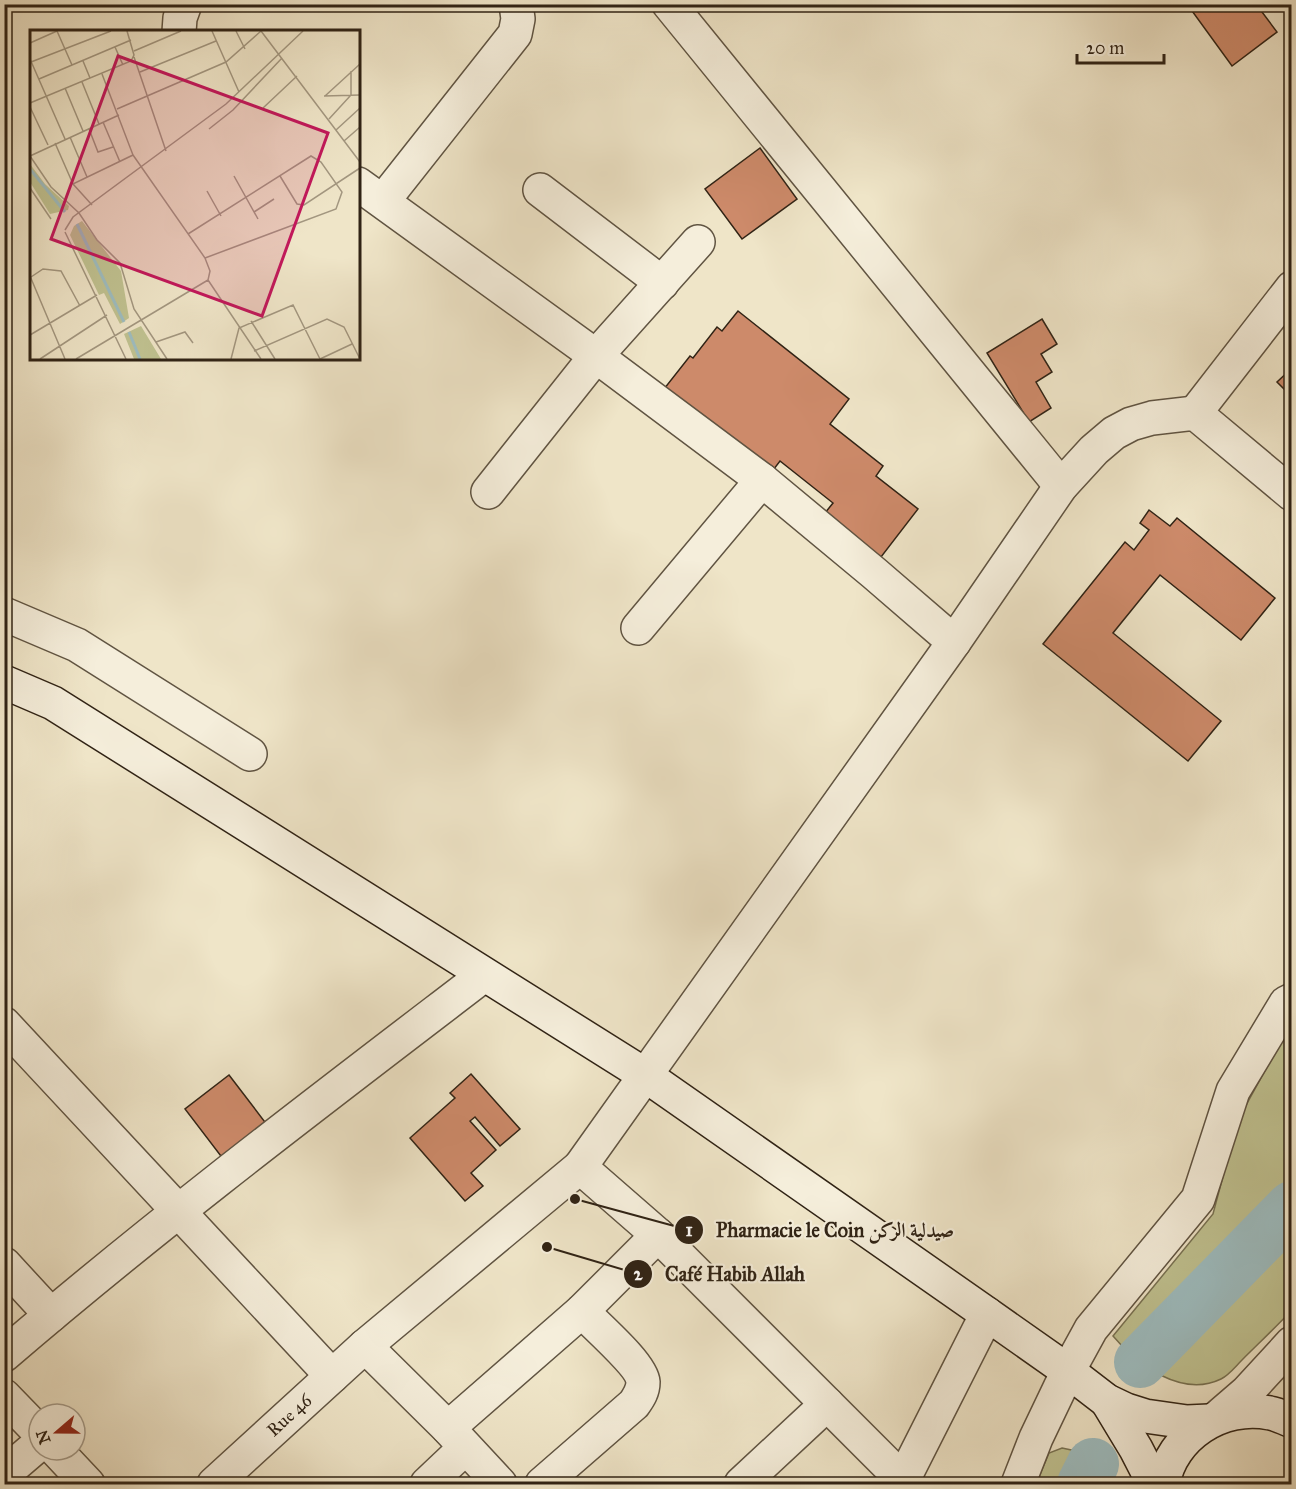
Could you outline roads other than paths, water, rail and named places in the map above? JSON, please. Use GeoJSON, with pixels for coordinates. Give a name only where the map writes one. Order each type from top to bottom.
{"type":"FeatureCollection","features":[{"type":"Feature","properties":{"kind":"street"},"geometry":{"type":"LineString","coordinates":[[178,30],[185,4]]}},
{"type":"Feature","properties":{"kind":"street"},"geometry":{"type":"LineString","coordinates":[[516,4],[518,19],[515,34],[371,192],[762,480],[954,642]]}},
{"type":"Feature","properties":{"kind":"street"},"geometry":{"type":"LineString","coordinates":[[669,4],[1061,486]]}},
{"type":"Feature","properties":{"kind":"street"},"geometry":{"type":"LineString","coordinates":[[540,190],[662,283]]}},
{"type":"Feature","properties":{"kind":"street"},"geometry":{"type":"LineString","coordinates":[[488,492],[596,356],[698,242]]}},
{"type":"Feature","properties":{"kind":"street"},"geometry":{"type":"LineString","coordinates":[[1292,288],[1195,413],[1292,494]]}},
{"type":"Feature","properties":{"kind":"street","name":"Rue 46"},"geometry":{"type":"LineString","coordinates":[[214,1485],[365,1346],[580,1167],[954,642],[1061,486],[1094,450],[1114,433],[1131,424],[1152,418],[1195,413]]}},
{"type":"Feature","properties":{"kind":"street"},"geometry":{"type":"LineString","coordinates":[[638,628],[762,480]]}},
{"type":"Feature","properties":{"kind":"street"},"geometry":{"type":"LineString","coordinates":[[4,614],[77,645],[250,754]]}},
{"type":"Feature","properties":{"kind":"street"},"geometry":{"type":"LineString","coordinates":[[4,682],[53,703],[645,1075],[1068,1371],[1107,1401],[1145,1416],[1187,1422],[1213,1419],[1244,1411],[1270,1413],[1292,1421]]}},
{"type":"Feature","properties":{"kind":"street"},"geometry":{"type":"LineString","coordinates":[[4,1355],[178,1211],[483,975]]}},
{"type":"Feature","properties":{"kind":"street"},"geometry":{"type":"LineString","coordinates":[[1018,1485],[1036,1438],[1091,1329],[1198,1199],[1233,1091],[1286,1004],[1292,1000]]}},
{"type":"Feature","properties":{"kind":"street"},"geometry":{"type":"LineString","coordinates":[[4,1024],[332,1376]]}},
{"type":"Feature","properties":{"kind":"street"},"geometry":{"type":"LineString","coordinates":[[580,1167],[658,1235],[827,1404],[900,1482],[987,1314]]}},
{"type":"Feature","properties":{"kind":"street"},"geometry":{"type":"LineString","coordinates":[[427,1485],[457,1438],[658,1235]]}},
{"type":"Feature","properties":{"kind":"street"},"geometry":{"type":"LineString","coordinates":[[4,1264],[51,1315]]}},
{"type":"Feature","properties":{"kind":"street"},"geometry":{"type":"LineString","coordinates":[[542,1485],[634,1404],[642,1391],[643,1379],[630,1359],[582,1311]]}},
{"type":"Feature","properties":{"kind":"street"},"geometry":{"type":"LineString","coordinates":[[1163,1485],[1164,1475],[1174,1453],[1190,1435],[1247,1392],[1292,1343]]}},
{"type":"Feature","properties":{"kind":"street"},"geometry":{"type":"LineString","coordinates":[[365,1346],[457,1438],[500,1485]]}},
{"type":"Feature","properties":{"kind":"street"},"geometry":{"type":"LineString","coordinates":[[4,1396],[27,1420]]}},
{"type":"Feature","properties":{"kind":"street"},"geometry":{"type":"LineString","coordinates":[[1107,1401],[1136,1449],[1154,1485]]}},
{"type":"Feature","properties":{"kind":"street"},"geometry":{"type":"LineString","coordinates":[[741,1485],[827,1404]]}},
{"type":"Feature","properties":{"kind":"street"},"geometry":{"type":"LineString","coordinates":[[4,1474],[27,1454]]}},
{"type":"Feature","properties":{"kind":"street"},"geometry":{"type":"LineString","coordinates":[[67,1462],[88,1485]]}},
{"type":"Feature","properties":{"kind":"waterway"},"geometry":{"type":"LineString","coordinates":[[1140,1362],[1292,1207]]}},
{"type":"Feature","properties":{"kind":"waterway"},"geometry":{"type":"LineString","coordinates":[[1083,1484],[1093,1464]]}},
{"type":"Feature","properties":{"kind":"place","name":"Pharmacie le Coin صيدلية الركن"},"geometry":{"type":"Point","coordinates":[575,1199]}},
{"type":"Feature","properties":{"kind":"place","name":"Café Habib Allah"},"geometry":{"type":"Point","coordinates":[547,1247]}}]}
